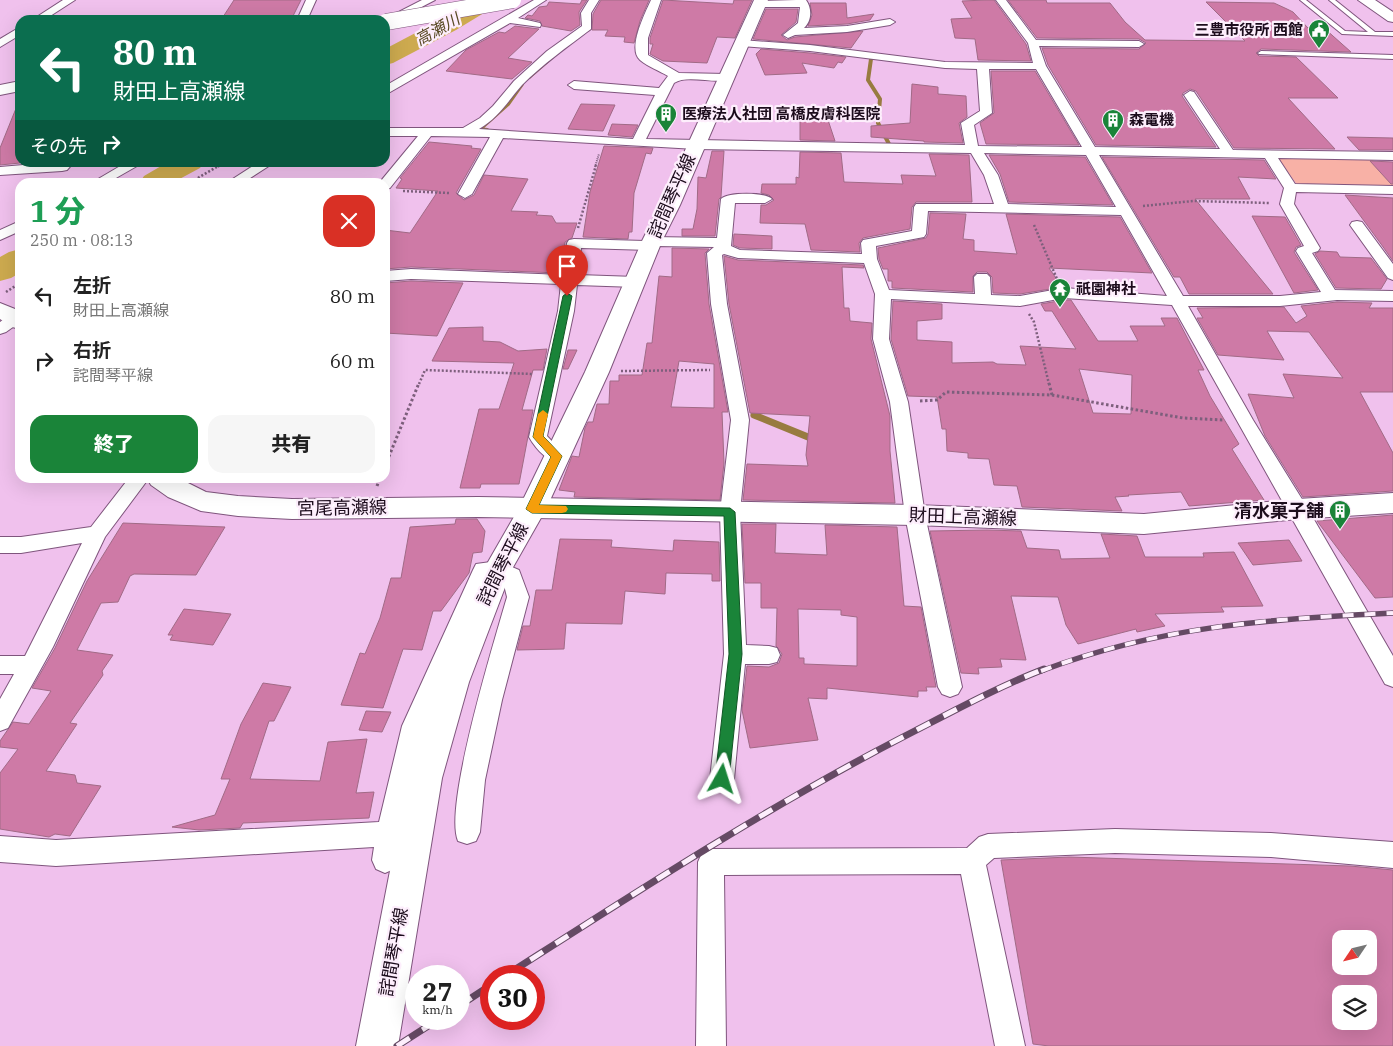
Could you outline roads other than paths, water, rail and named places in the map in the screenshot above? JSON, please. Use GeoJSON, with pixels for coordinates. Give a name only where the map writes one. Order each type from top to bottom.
{"type":"FeatureCollection","features":[{"type":"Feature","properties":{"kind":"main road"},"geometry":{"type":"LineString","coordinates":[[390,22],[513,0]]}},
{"type":"Feature","properties":{"kind":"main road"},"geometry":{"type":"LineString","coordinates":[[1365,0],[1393,18]]}},
{"type":"Feature","properties":{"kind":"main road","name":"詫間琴平線"},"geometry":{"type":"LineString","coordinates":[[377,1046],[425,778],[453,682],[498,569],[532,509],[597,372],[651,244],[670,206],[741,43],[761,2]]}},
{"type":"Feature","properties":{"kind":"main road"},"geometry":{"type":"LineString","coordinates":[[0,90],[15,87]]}},
{"type":"Feature","properties":{"kind":"main road","name":"宮尾高瀬線"},"geometry":{"type":"LineString","coordinates":[[167,483],[200,501],[238,506],[292,509],[478,506],[532,509]]}},
{"type":"Feature","properties":{"kind":"main road","name":"財田上高瀬線"},"geometry":{"type":"LineString","coordinates":[[532,509],[915,515],[1144,524],[1298,509],[1393,503]]}},
{"type":"Feature","properties":{"kind":"street"},"geometry":{"type":"LineString","coordinates":[[45,15],[70,0]]}},
{"type":"Feature","properties":{"kind":"street"},"geometry":{"type":"LineString","coordinates":[[304,15],[311,0]]}},
{"type":"Feature","properties":{"kind":"street"},"geometry":{"type":"LineString","coordinates":[[390,20],[430,0]]}},
{"type":"Feature","properties":{"kind":"street"},"geometry":{"type":"LineString","coordinates":[[390,88],[510,20],[541,0]]}},
{"type":"Feature","properties":{"kind":"street"},"geometry":{"type":"LineString","coordinates":[[466,132],[484,121],[498,109],[518,83],[551,53],[587,26],[586,13],[594,0]]}},
{"type":"Feature","properties":{"kind":"street"},"geometry":{"type":"LineString","coordinates":[[656,0],[643,35],[640,50],[643,59],[678,77]]}},
{"type":"Feature","properties":{"kind":"street"},"geometry":{"type":"LineString","coordinates":[[1001,0],[1033,43],[1040,66],[1125,210],[1244,420],[1298,509],[1393,677]]}},
{"type":"Feature","properties":{"kind":"street"},"geometry":{"type":"LineString","coordinates":[[761,2],[802,2],[806,10],[803,24],[770,45]]}},
{"type":"Feature","properties":{"kind":"street"},"geometry":{"type":"LineString","coordinates":[[510,20],[536,24]]}},
{"type":"Feature","properties":{"kind":"street"},"geometry":{"type":"LineString","coordinates":[[504,30],[510,20]]}},
{"type":"Feature","properties":{"kind":"street"},"geometry":{"type":"LineString","coordinates":[[793,32],[847,29],[890,22]]}},
{"type":"Feature","properties":{"kind":"street"},"geometry":{"type":"LineString","coordinates":[[2,42],[15,33]]}},
{"type":"Feature","properties":{"kind":"street"},"geometry":{"type":"LineString","coordinates":[[2,42],[15,41]]}},
{"type":"Feature","properties":{"kind":"street"},"geometry":{"type":"LineString","coordinates":[[741,43],[810,48],[914,62],[983,66],[1040,66]]}},
{"type":"Feature","properties":{"kind":"street"},"geometry":{"type":"LineString","coordinates":[[1033,43],[1096,47],[1139,44]]}},
{"type":"Feature","properties":{"kind":"street"},"geometry":{"type":"LineString","coordinates":[[983,66],[986,113],[967,123],[973,149],[991,175],[1002,208]]}},
{"type":"Feature","properties":{"kind":"street"},"geometry":{"type":"LineString","coordinates":[[638,142],[662,92],[670,80],[689,75],[726,78]]}},
{"type":"Feature","properties":{"kind":"street"},"geometry":{"type":"LineString","coordinates":[[574,85],[662,92]]}},
{"type":"Feature","properties":{"kind":"street"},"geometry":{"type":"LineString","coordinates":[[1190,95],[1229,153]]}},
{"type":"Feature","properties":{"kind":"street"},"geometry":{"type":"LineString","coordinates":[[390,132],[466,132],[602,142],[696,145],[1393,156]]}},
{"type":"Feature","properties":{"kind":"street"},"geometry":{"type":"LineString","coordinates":[[390,188],[427,133]]}},
{"type":"Feature","properties":{"kind":"street"},"geometry":{"type":"LineString","coordinates":[[474,186],[498,135]]}},
{"type":"Feature","properties":{"kind":"street"},"geometry":{"type":"LineString","coordinates":[[1269,154],[1292,188]]}},
{"type":"Feature","properties":{"kind":"street"},"geometry":{"type":"LineString","coordinates":[[0,171],[62,167]]}},
{"type":"Feature","properties":{"kind":"street"},"geometry":{"type":"LineString","coordinates":[[108,178],[128,167]]}},
{"type":"Feature","properties":{"kind":"street"},"geometry":{"type":"LineString","coordinates":[[242,178],[260,167]]}},
{"type":"Feature","properties":{"kind":"street"},"geometry":{"type":"LineString","coordinates":[[1292,188],[1393,190]]}},
{"type":"Feature","properties":{"kind":"street"},"geometry":{"type":"LineString","coordinates":[[1292,188],[1289,190],[1287,204],[1314,248],[1303,251],[1331,296]]}},
{"type":"Feature","properties":{"kind":"street"},"geometry":{"type":"LineString","coordinates":[[722,779],[735,654],[730,512],[740,420],[719,304],[714,253],[723,246],[728,199],[765,199]]}},
{"type":"Feature","properties":{"kind":"street"},"geometry":{"type":"LineString","coordinates":[[950,687],[915,515],[899,402],[881,339],[882,294],[870,259],[868,243],[919,234],[921,207],[1125,210]]}},
{"type":"Feature","properties":{"kind":"street"},"geometry":{"type":"LineString","coordinates":[[1357,225],[1393,275]]}},
{"type":"Feature","properties":{"kind":"street"},"geometry":{"type":"LineString","coordinates":[[0,236],[15,228]]}},
{"type":"Feature","properties":{"kind":"street"},"geometry":{"type":"LineString","coordinates":[[557,456],[538,437],[566,311],[574,243],[723,246],[738,254],[870,259]]}},
{"type":"Feature","properties":{"kind":"street"},"geometry":{"type":"LineString","coordinates":[[390,276],[411,274],[636,282]]}},
{"type":"Feature","properties":{"kind":"street"},"geometry":{"type":"LineString","coordinates":[[982,277],[983,299]]}},
{"type":"Feature","properties":{"kind":"street"},"geometry":{"type":"LineString","coordinates":[[882,294],[1020,301],[1064,293],[1177,301],[1280,302],[1331,296],[1379,294],[1393,296]]}},
{"type":"Feature","properties":{"kind":"street"},"geometry":{"type":"LineString","coordinates":[[0,721],[31,666],[97,533],[135,483]]}},
{"type":"Feature","properties":{"kind":"street"},"geometry":{"type":"LineString","coordinates":[[0,545],[21,545],[97,533]]}},
{"type":"Feature","properties":{"kind":"street"},"geometry":{"type":"LineString","coordinates":[[385,860],[389,834],[414,726],[484,570],[498,569],[512,576],[518,597],[484,727],[473,780],[467,832]]}},
{"type":"Feature","properties":{"kind":"street"},"geometry":{"type":"LineString","coordinates":[[735,654],[769,655]]}},
{"type":"Feature","properties":{"kind":"street"},"geometry":{"type":"LineString","coordinates":[[0,665],[31,666]]}},
{"type":"Feature","properties":{"kind":"street"},"geometry":{"type":"LineString","coordinates":[[0,849],[56,853],[295,841],[389,834]]}},
{"type":"Feature","properties":{"kind":"street"},"geometry":{"type":"LineString","coordinates":[[711,1046],[711,862],[972,861],[988,846],[1116,841],[1271,845],[1393,855]]}},
{"type":"Feature","properties":{"kind":"street"},"geometry":{"type":"LineString","coordinates":[[972,861],[1010,1046]]}},
{"type":"Feature","properties":{"kind":"lane"},"geometry":{"type":"LineString","coordinates":[[1303,0],[1344,33],[1393,34]]}},
{"type":"Feature","properties":{"kind":"lane"},"geometry":{"type":"LineString","coordinates":[[1332,0],[1374,34]]}},
{"type":"Feature","properties":{"kind":"lane"},"geometry":{"type":"LineString","coordinates":[[1261,54],[1393,57]]}},
{"type":"Feature","properties":{"kind":"waterway","name":"高瀬川"},"geometry":{"type":"LineString","coordinates":[[390,55],[448,25],[489,0]]}},
{"type":"Feature","properties":{"kind":"waterway"},"geometry":{"type":"LineString","coordinates":[[529,77],[553,56]]}},
{"type":"Feature","properties":{"kind":"waterway"},"geometry":{"type":"LineString","coordinates":[[871,59],[868,80],[880,99],[878,123],[889,144]]}},
{"type":"Feature","properties":{"kind":"waterway"},"geometry":{"type":"LineString","coordinates":[[487,130],[480,129],[508,104],[522,84]]}},
{"type":"Feature","properties":{"kind":"waterway","name":"高瀬川"},"geometry":{"type":"LineString","coordinates":[[161,178],[181,167]]}},
{"type":"Feature","properties":{"kind":"waterway","name":"高瀬川"},"geometry":{"type":"LineString","coordinates":[[0,271],[15,262]]}},
{"type":"Feature","properties":{"kind":"waterway"},"geometry":{"type":"LineString","coordinates":[[754,415],[808,437],[816,438]]}},
{"type":"Feature","properties":{"kind":"railway"},"geometry":{"type":"LineString","coordinates":[[1041,671],[1085,656],[1172,634],[1258,622],[1393,613]]}},
{"type":"Feature","properties":{"kind":"railway"},"geometry":{"type":"LineString","coordinates":[[522,965],[700,852],[800,793],[954,711],[1008,684],[1044,669]]}},
{"type":"Feature","properties":{"kind":"railway"},"geometry":{"type":"LineString","coordinates":[[470,999],[480,992]]}},
{"type":"Feature","properties":{"kind":"railway"},"geometry":{"type":"LineString","coordinates":[[397,1046],[422,1030]]}},
{"type":"Feature","properties":{"kind":"place","name":"三豊市役所 西館"},"geometry":{"type":"Point","coordinates":[1319,49]}},
{"type":"Feature","properties":{"kind":"place","name":"医療法人社団 高橋皮膚科医院"},"geometry":{"type":"Point","coordinates":[666,133]}},
{"type":"Feature","properties":{"kind":"place","name":"森電機"},"geometry":{"type":"Point","coordinates":[1113,139]}},
{"type":"Feature","properties":{"kind":"place","name":"祇園神社"},"geometry":{"type":"Point","coordinates":[1060,308]}},
{"type":"Feature","properties":{"kind":"place","name":"清水菓子舗"},"geometry":{"type":"Point","coordinates":[1340,530]}}]}
